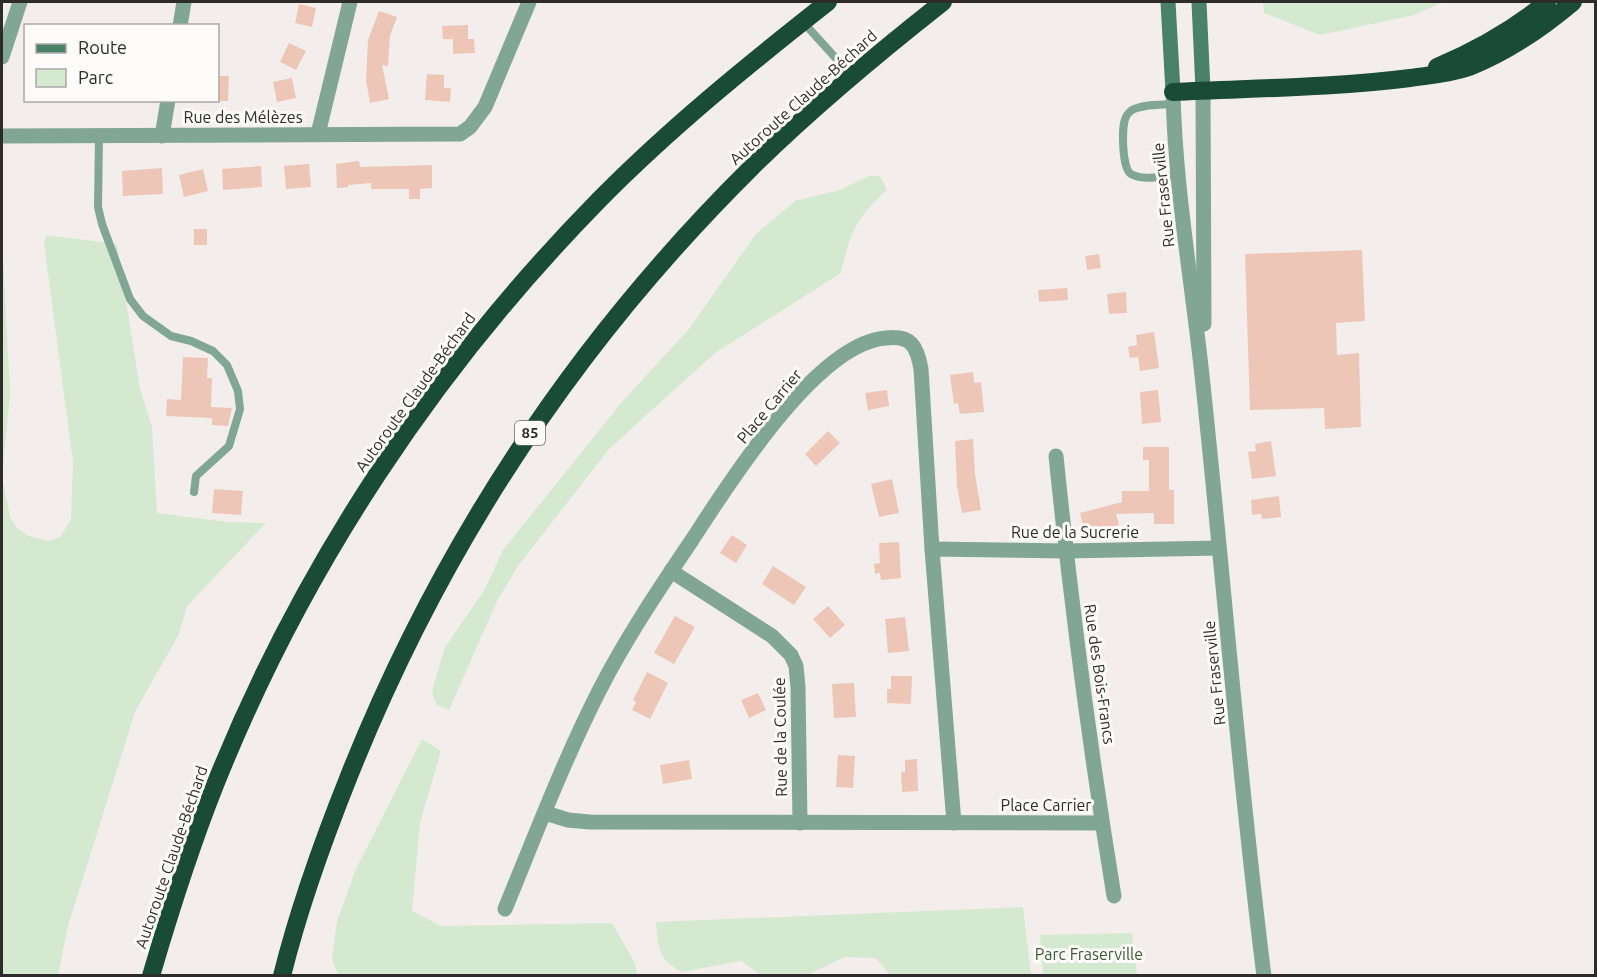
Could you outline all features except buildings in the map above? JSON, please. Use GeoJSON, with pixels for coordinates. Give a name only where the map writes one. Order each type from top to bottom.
{"type":"FeatureCollection","features":[{"type":"Feature","properties":{"kind":"highway"},"geometry":{"type":"LineString","coordinates":[[633,167],[729,70],[810,2]]}},
{"type":"Feature","properties":{"kind":"highway","name":"Autoroute Claude-Béchard"},"geometry":{"type":"LineString","coordinates":[[151,975],[193,843],[229,751],[285,632],[344,527],[412,422],[492,320],[547,256],[633,167],[684,121],[828,2]]}},
{"type":"Feature","properties":{"kind":"highway","name":"Autoroute Claude-Béchard"},"geometry":{"type":"LineString","coordinates":[[282,975],[311,878],[364,739],[435,588],[500,477],[583,359],[663,261],[751,168],[797,124],[943,2]]}},
{"type":"Feature","properties":{"kind":"highway"},"geometry":{"type":"LineString","coordinates":[[1411,78],[1496,38],[1547,2]]}},
{"type":"Feature","properties":{"kind":"highway"},"geometry":{"type":"LineString","coordinates":[[1173,98],[1203,90],[1339,86],[1451,73],[1486,60],[1537,31],[1573,2]]}},
{"type":"Feature","properties":{"kind":"main road","name":"Rue Fraserville"},"geometry":{"type":"LineString","coordinates":[[1168,2],[1173,98]]}},
{"type":"Feature","properties":{"kind":"main road","name":"Rue Fraserville"},"geometry":{"type":"LineString","coordinates":[[1199,2],[1203,90]]}},
{"type":"Feature","properties":{"kind":"street"},"geometry":{"type":"LineString","coordinates":[[2,57],[20,2]]}},
{"type":"Feature","properties":{"kind":"street"},"geometry":{"type":"LineString","coordinates":[[180,24],[184,2]]}},
{"type":"Feature","properties":{"kind":"street"},"geometry":{"type":"LineString","coordinates":[[318,134],[350,2]]}},
{"type":"Feature","properties":{"kind":"street","name":"Rue des Mélèzes"},"geometry":{"type":"LineString","coordinates":[[2,136],[460,134],[479,118],[529,2]]}},
{"type":"Feature","properties":{"kind":"street","name":"Rue Fraserville"},"geometry":{"type":"LineString","coordinates":[[1203,90],[1205,202],[1203,384]]}},
{"type":"Feature","properties":{"kind":"street","name":"Rue Fraserville"},"geometry":{"type":"LineString","coordinates":[[1173,98],[1177,176],[1203,384],[1218,548],[1264,975]]}},
{"type":"Feature","properties":{"kind":"street"},"geometry":{"type":"LineString","coordinates":[[162,136],[168,102]]}},
{"type":"Feature","properties":{"kind":"street","name":"Place Carrier"},"geometry":{"type":"LineString","coordinates":[[505,909],[599,692],[644,612],[671,571],[721,496],[790,405],[837,360],[860,346],[882,338],[908,340],[917,350],[919,358],[954,823]]}},
{"type":"Feature","properties":{"kind":"street","name":"Rue des Bois-Francs"},"geometry":{"type":"LineString","coordinates":[[1056,456],[1065,551],[1114,896]]}},
{"type":"Feature","properties":{"kind":"street","name":"Rue de la Sucrerie"},"geometry":{"type":"LineString","coordinates":[[932,549],[1065,551],[1218,548]]}},
{"type":"Feature","properties":{"kind":"street","name":"Rue de la Coulée"},"geometry":{"type":"LineString","coordinates":[[671,571],[772,636],[791,655],[796,666],[798,687],[800,823]]}},
{"type":"Feature","properties":{"kind":"street","name":"Place Carrier"},"geometry":{"type":"LineString","coordinates":[[545,813],[579,822],[1102,823]]}},
{"type":"Feature","properties":{"kind":"lane"},"geometry":{"type":"LineString","coordinates":[[803,22],[852,76]]}},
{"type":"Feature","properties":{"kind":"lane"},"geometry":{"type":"LineString","coordinates":[[1173,98],[1138,108],[1126,116],[1124,149],[1125,165],[1128,172],[1134,176],[1177,176]]}},
{"type":"Feature","properties":{"kind":"lane"},"geometry":{"type":"LineString","coordinates":[[99,136],[99,207],[102,224],[130,299],[143,316],[171,336],[191,341],[213,351],[227,365],[238,391],[240,409],[229,446],[196,476],[194,492]]}},
{"type":"Feature","properties":{"kind":"green space"},"geometry":{"type":"Polygon","coordinates":[[[1263,2],[1443,2],[1414,15],[1320,35],[1264,13],[1263,2]]]}},
{"type":"Feature","properties":{"kind":"green space"},"geometry":{"type":"Polygon","coordinates":[[[869,176],[880,176],[887,190],[868,209],[856,227],[841,273],[715,353],[609,449],[518,566],[497,601],[449,710],[436,704],[432,691],[445,647],[484,591],[503,550],[622,402],[689,329],[756,234],[795,201],[840,190],[869,176]]]}},
{"type":"Feature","properties":{"kind":"green space"},"geometry":{"type":"Polygon","coordinates":[[[46,235],[117,244],[140,389],[152,427],[157,513],[226,522],[266,523],[187,606],[179,634],[135,712],[68,926],[58,975],[2,975],[2,477],[10,517],[17,528],[28,536],[49,541],[60,537],[71,520],[73,462],[44,243],[46,235]]]}},
{"type":"Feature","properties":{"kind":"green space"},"geometry":{"type":"Polygon","coordinates":[[[2,237],[10,394],[2,477],[2,237]]]}},
{"type":"Feature","properties":{"kind":"green space"},"geometry":{"type":"Polygon","coordinates":[[[422,739],[441,751],[420,823],[412,911],[441,926],[612,923],[635,963],[637,975],[338,975],[332,959],[337,921],[356,869],[422,739]]]}},
{"type":"Feature","properties":{"kind":"green space"},"geometry":{"type":"Polygon","coordinates":[[[1023,907],[1031,975],[890,975],[876,958],[845,957],[805,976],[761,975],[741,961],[681,972],[663,957],[657,938],[656,922],[1023,907]]]}},
{"type":"Feature","properties":{"kind":"green space","name":"Parc Fraserville"},"geometry":{"type":"Polygon","coordinates":[[[1132,933],[1137,975],[1043,975],[1040,935],[1132,933]]]}}]}
